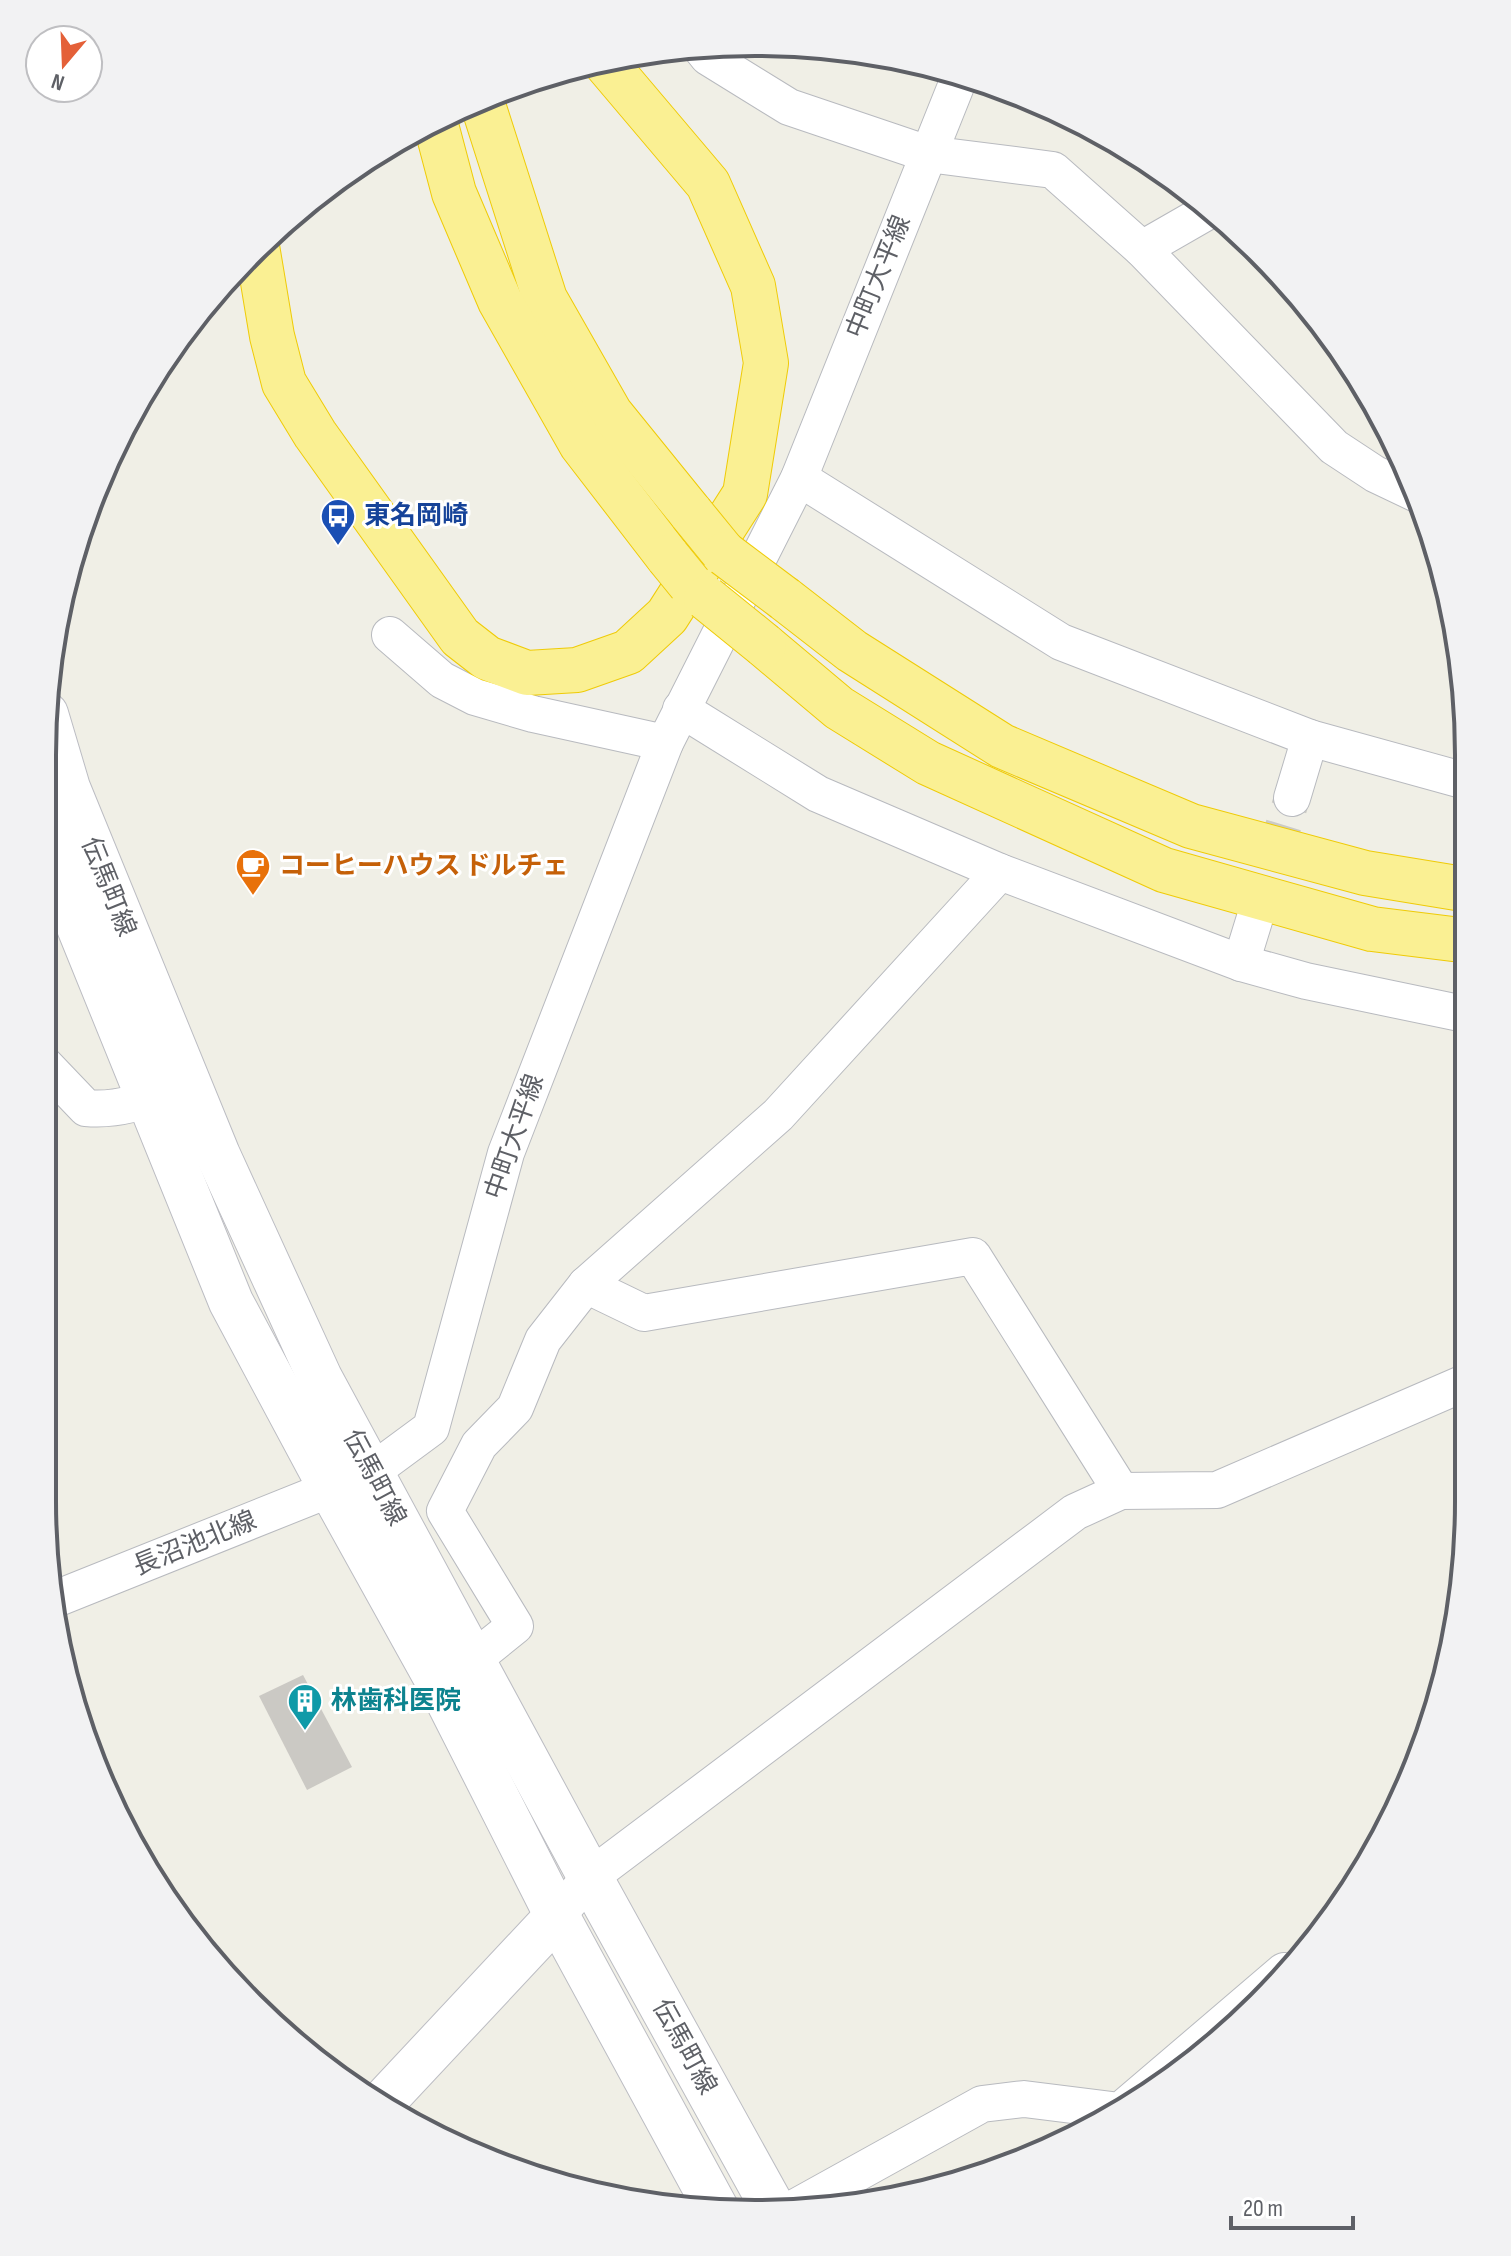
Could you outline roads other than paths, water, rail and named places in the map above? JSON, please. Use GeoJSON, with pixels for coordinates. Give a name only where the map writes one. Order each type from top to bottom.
{"type":"FeatureCollection","features":[{"type":"Feature","properties":{"kind":"highway"},"geometry":{"type":"LineString","coordinates":[[260,262],[272,336],[284,383],[315,434],[460,637],[487,658],[527,673],[577,670],[628,652],[667,616],[745,494],[766,363],[753,286],[708,184],[612,71]]}},
{"type":"Feature","properties":{"kind":"highway"},"geometry":{"type":"LineString","coordinates":[[485,110],[545,299],[610,413],[722,551],[852,651],[1002,746],[1191,826],[1365,873],[1455,888]]}},
{"type":"Feature","properties":{"kind":"highway"},"geometry":{"type":"LineString","coordinates":[[438,132],[454,193],[500,301],[581,444],[690,584],[839,708],[928,763],[1164,870],[1372,929],[1455,939]]}},
{"type":"Feature","properties":{"kind":"street"},"geometry":{"type":"LineString","coordinates":[[708,57],[789,107],[928,154],[1053,170],[1142,249],[1334,447],[1375,474],[1401,487]]}},
{"type":"Feature","properties":{"kind":"street","name":"中町大平線"},"geometry":{"type":"LineString","coordinates":[[331,1489],[370,1473],[431,1428],[506,1153],[665,743],[799,478],[956,86]]}},
{"type":"Feature","properties":{"kind":"street"},"geometry":{"type":"LineString","coordinates":[[1142,249],[1200,216]]}},
{"type":"Feature","properties":{"kind":"street"},"geometry":{"type":"LineString","coordinates":[[799,478],[1061,642],[1310,738],[1455,778]]}},
{"type":"Feature","properties":{"kind":"street"},"geometry":{"type":"LineString","coordinates":[[390,635],[442,680],[475,697],[533,714],[665,743]]}},
{"type":"Feature","properties":{"kind":"street"},"geometry":{"type":"LineString","coordinates":[[681,709],[818,794],[1000,872],[1241,963],[1306,981],[1455,1012]]}},
{"type":"Feature","properties":{"kind":"street"},"geometry":{"type":"LineString","coordinates":[[1292,798],[1310,738]]}},
{"type":"Feature","properties":{"kind":"street","name":"伝馬町線"},"geometry":{"type":"LineString","coordinates":[[56,748],[68,788],[218,1155],[320,1378],[768,2200]]}},
{"type":"Feature","properties":{"kind":"street","name":"伝馬町線"},"geometry":{"type":"LineString","coordinates":[[56,871],[231,1302],[441,1687],[557,1916],[711,2199]]}},
{"type":"Feature","properties":{"kind":"street"},"geometry":{"type":"LineString","coordinates":[[474,1659],[515,1626],[445,1511],[479,1445],[515,1408],[543,1340],[586,1285],[778,1115],[1000,872]]}},
{"type":"Feature","properties":{"kind":"street"},"geometry":{"type":"LineString","coordinates":[[1241,963],[1257,911]]}},
{"type":"Feature","properties":{"kind":"street"},"geometry":{"type":"LineString","coordinates":[[56,1077],[86,1108],[103,1110],[148,1100],[189,1083]]}},
{"type":"Feature","properties":{"kind":"street"},"geometry":{"type":"LineString","coordinates":[[586,1285],[644,1313],[973,1256],[1121,1491]]}},
{"type":"Feature","properties":{"kind":"street"},"geometry":{"type":"LineString","coordinates":[[389,2096],[590,1877],[1075,1512],[1121,1491],[1217,1490],[1455,1387]]}},
{"type":"Feature","properties":{"kind":"street","name":"長沼池北線"},"geometry":{"type":"LineString","coordinates":[[63,1596],[331,1489]]}},
{"type":"Feature","properties":{"kind":"street"},"geometry":{"type":"LineString","coordinates":[[813,2198],[982,2104],[1024,2099],[1101,2108]]}},
{"type":"Feature","properties":{"kind":"tunnel"},"geometry":{"type":"LineString","coordinates":[[1257,911],[1292,798]]}},
{"type":"Feature","properties":{"kind":"place","name":"東名岡崎"},"geometry":{"type":"Point","coordinates":[338,547]}},
{"type":"Feature","properties":{"kind":"place","name":"コーヒーハウス ドルチェ"},"geometry":{"type":"Point","coordinates":[253,897]}},
{"type":"Feature","properties":{"kind":"place","name":"林歯科医院"},"geometry":{"type":"Point","coordinates":[305,1732]}}]}
